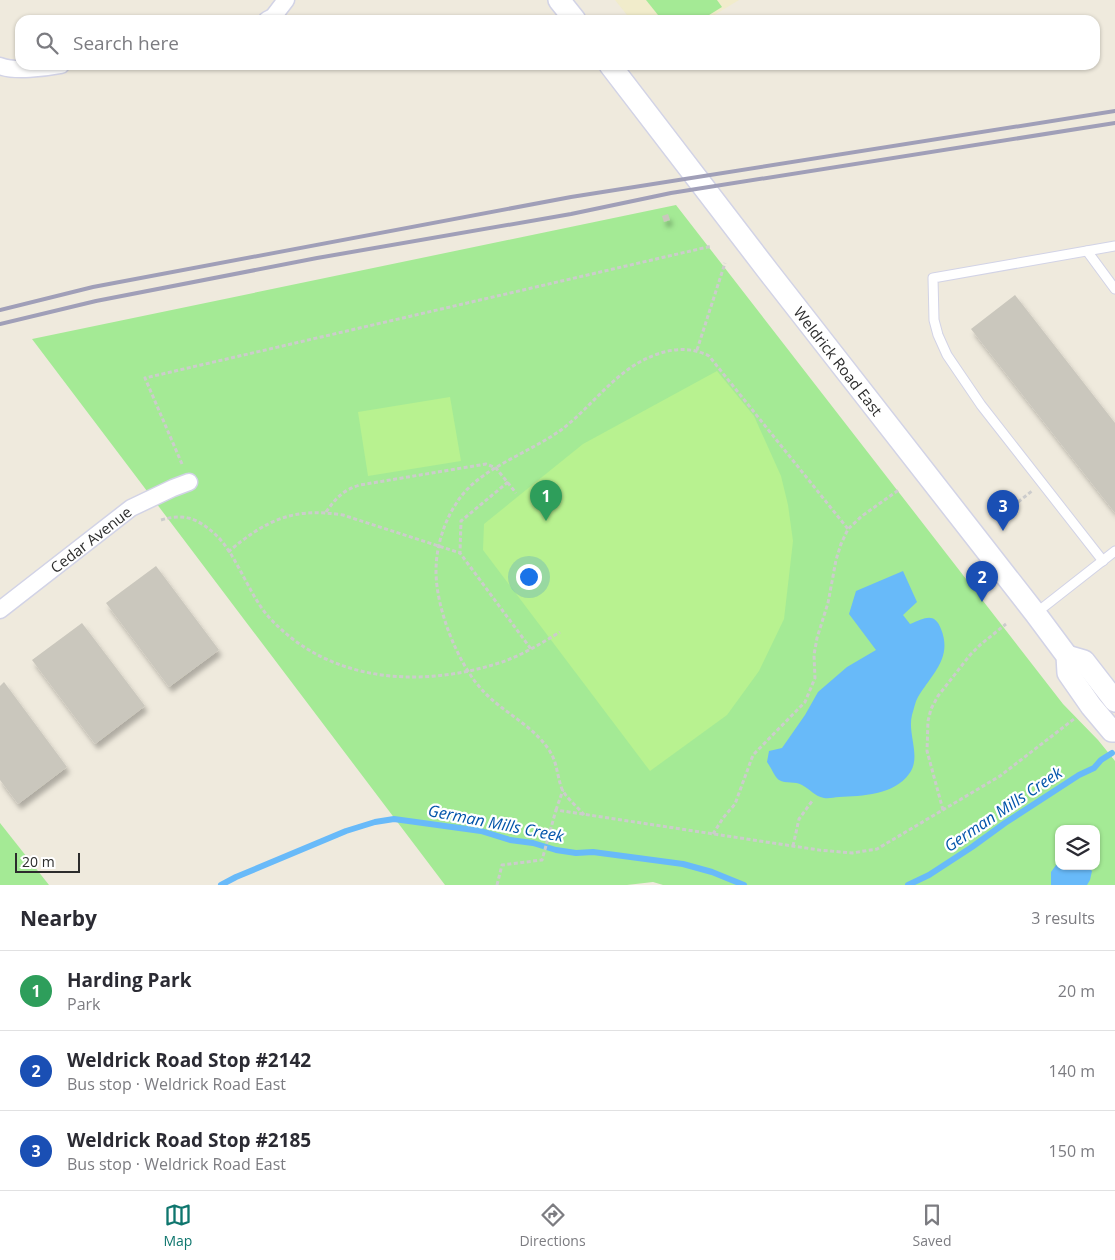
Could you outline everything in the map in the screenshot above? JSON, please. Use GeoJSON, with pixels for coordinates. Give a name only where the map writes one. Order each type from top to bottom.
{"type":"FeatureCollection","features":[{"type":"Feature","properties":{"kind":"street"},"geometry":{"type":"LineString","coordinates":[[274,15],[286,0]]}},
{"type":"Feature","properties":{"kind":"street"},"geometry":{"type":"LineString","coordinates":[[559,0],[571,15]]}},
{"type":"Feature","properties":{"kind":"street"},"geometry":{"type":"LineString","coordinates":[[0,66],[15,68]]}},
{"type":"Feature","properties":{"kind":"street","name":"Weldrick Road East"},"geometry":{"type":"LineString","coordinates":[[614,70],[768,272],[1036,613],[1067,656],[1068,673],[1091,706],[1112,731],[1115,731]]}},
{"type":"Feature","properties":{"kind":"street","name":"Cedar Avenue"},"geometry":{"type":"LineString","coordinates":[[0,610],[131,508],[189,482]]}},
{"type":"Feature","properties":{"kind":"street","name":"Weldrick Road East"},"geometry":{"type":"LineString","coordinates":[[1067,656],[1084,661],[1115,701]]}},
{"type":"Feature","properties":{"kind":"lane"},"geometry":{"type":"LineString","coordinates":[[1102,561],[981,405],[947,355],[934,320],[933,278],[1115,246]]}},
{"type":"Feature","properties":{"kind":"lane"},"geometry":{"type":"LineString","coordinates":[[1087,251],[1115,289]]}},
{"type":"Feature","properties":{"kind":"lane"},"geometry":{"type":"LineString","coordinates":[[1036,613],[1115,551]]}},
{"type":"Feature","properties":{"kind":"path"},"geometry":{"type":"LineString","coordinates":[[189,482],[145,378],[712,246]]}},
{"type":"Feature","properties":{"kind":"path"},"geometry":{"type":"LineString","coordinates":[[697,350],[725,263]]}},
{"type":"Feature","properties":{"kind":"path"},"geometry":{"type":"LineString","coordinates":[[584,815],[563,790],[555,759],[546,745],[484,692],[468,672],[448,630],[437,593],[436,569],[444,526],[452,508],[464,492],[496,468],[559,431],[578,417],[624,372],[642,361],[655,354],[669,351],[697,350],[709,356],[848,529]]}},
{"type":"Feature","properties":{"kind":"path"},"geometry":{"type":"LineString","coordinates":[[326,512],[337,497],[347,489],[360,484],[486,464],[496,468],[516,492]]}},
{"type":"Feature","properties":{"kind":"path"},"geometry":{"type":"LineString","coordinates":[[460,553],[461,521],[508,482]]}},
{"type":"Feature","properties":{"kind":"path"},"geometry":{"type":"LineString","coordinates":[[1013,506],[1042,483]]}},
{"type":"Feature","properties":{"kind":"path"},"geometry":{"type":"LineString","coordinates":[[713,834],[735,804],[753,755],[805,702],[815,678],[814,655],[817,638],[828,603],[836,560],[848,529],[862,516],[900,489]]}},
{"type":"Feature","properties":{"kind":"path"},"geometry":{"type":"LineString","coordinates":[[228,552],[250,534],[268,523],[308,512],[326,512],[343,515],[440,546],[460,553],[531,649]]}},
{"type":"Feature","properties":{"kind":"path"},"geometry":{"type":"LineString","coordinates":[[161,520],[175,516],[190,517],[203,524],[218,536],[266,614],[293,640],[324,659],[358,671],[395,677],[468,672],[500,663],[531,649],[560,632]]}},
{"type":"Feature","properties":{"kind":"path"},"geometry":{"type":"LineString","coordinates":[[943,810],[927,751],[928,721],[931,709],[938,696],[970,655],[980,644],[1006,624]]}},
{"type":"Feature","properties":{"kind":"path"},"geometry":{"type":"LineString","coordinates":[[556,810],[793,846],[852,853],[877,850],[1000,776],[1080,714]]}},
{"type":"Feature","properties":{"kind":"path"},"geometry":{"type":"LineString","coordinates":[[497,885],[502,865],[542,860],[563,790]]}},
{"type":"Feature","properties":{"kind":"path"},"geometry":{"type":"LineString","coordinates":[[793,846],[799,819],[812,801]]}},
{"type":"Feature","properties":{"kind":"shaded area"},"geometry":{"type":"Polygon","coordinates":[[[615,0],[739,0],[714,15],[627,15],[615,0]]]}},
{"type":"Feature","properties":{"kind":"green space"},"geometry":{"type":"Polygon","coordinates":[[[646,0],[717,0],[722,7],[709,15],[658,15],[646,0]]]}},
{"type":"Feature","properties":{"kind":"green space"},"geometry":{"type":"Polygon","coordinates":[[[676,205],[1063,704],[1098,740],[1115,761],[1115,885],[663,885],[653,882],[627,885],[445,885],[32,339],[676,205]]]}},
{"type":"Feature","properties":{"kind":"green space"},"geometry":{"type":"Polygon","coordinates":[[[717,371],[754,416],[781,476],[788,505],[793,541],[784,619],[759,671],[727,715],[650,771],[483,550],[484,524],[583,444],[717,371]]]}},
{"type":"Feature","properties":{"kind":"green space"},"geometry":{"type":"Polygon","coordinates":[[[450,397],[461,461],[368,476],[358,412],[450,397]]]}},
{"type":"Feature","properties":{"kind":"green space"},"geometry":{"type":"Polygon","coordinates":[[[0,823],[49,885],[0,885],[0,823]]]}},
{"type":"Feature","properties":{"kind":"water"},"geometry":{"type":"Polygon","coordinates":[[[903,571],[917,602],[903,615],[910,624],[932,618],[938,623],[944,639],[944,649],[939,666],[918,697],[912,715],[911,730],[914,760],[909,774],[895,786],[877,793],[828,798],[817,796],[799,784],[779,780],[767,762],[769,751],[782,748],[805,715],[818,692],[847,667],[876,650],[849,614],[856,591],[903,571]]]}},
{"type":"Feature","properties":{"kind":"water"},"geometry":{"type":"Polygon","coordinates":[[[1055,866],[1055,870],[1092,871],[1087,885],[1051,885],[1051,872],[1055,866]]]}},
{"type":"Feature","properties":{"kind":"building"},"geometry":{"type":"Polygon","coordinates":[[[668,214],[670,220],[664,222],[662,216],[668,214]]]}},
{"type":"Feature","properties":{"kind":"building"},"geometry":{"type":"Polygon","coordinates":[[[1015,295],[1115,423],[1115,513],[971,329],[1015,295]]]}},
{"type":"Feature","properties":{"kind":"building"},"geometry":{"type":"Polygon","coordinates":[[[156,566],[219,650],[169,687],[106,603],[156,566]]]}},
{"type":"Feature","properties":{"kind":"building"},"geometry":{"type":"Polygon","coordinates":[[[82,623],[145,706],[95,744],[32,660],[82,623]]]}},
{"type":"Feature","properties":{"kind":"building"},"geometry":{"type":"Polygon","coordinates":[[[4,682],[67,767],[18,804],[0,780],[0,686],[4,682]]]}},
{"type":"Feature","properties":{"kind":"waterway","name":"German Mills Creek"},"geometry":{"type":"LineString","coordinates":[[908,885],[929,875],[1079,775],[1094,768],[1101,760],[1112,753]]}},
{"type":"Feature","properties":{"kind":"waterway","name":"German Mills Creek"},"geometry":{"type":"LineString","coordinates":[[221,885],[346,831],[375,822],[394,819],[481,831],[510,840],[533,843],[556,850],[576,853],[593,852],[683,864],[712,872],[744,885]]}},
{"type":"Feature","properties":{"kind":"railway"},"geometry":{"type":"LineString","coordinates":[[0,310],[93,287],[571,197],[1115,111]]}},
{"type":"Feature","properties":{"kind":"railway"},"geometry":{"type":"LineString","coordinates":[[0,324],[96,301],[317,258],[571,214],[671,193],[1115,123]]}},
{"type":"Feature","properties":{"kind":"place","name":"Harding Park"},"geometry":{"type":"Point","coordinates":[546,521]}},
{"type":"Feature","properties":{"kind":"place","name":"Weldrick Road Stop #2185"},"geometry":{"type":"Point","coordinates":[1003,531]}},
{"type":"Feature","properties":{"kind":"place","name":"Weldrick Road Stop #2142"},"geometry":{"type":"Point","coordinates":[982,602]}}]}
